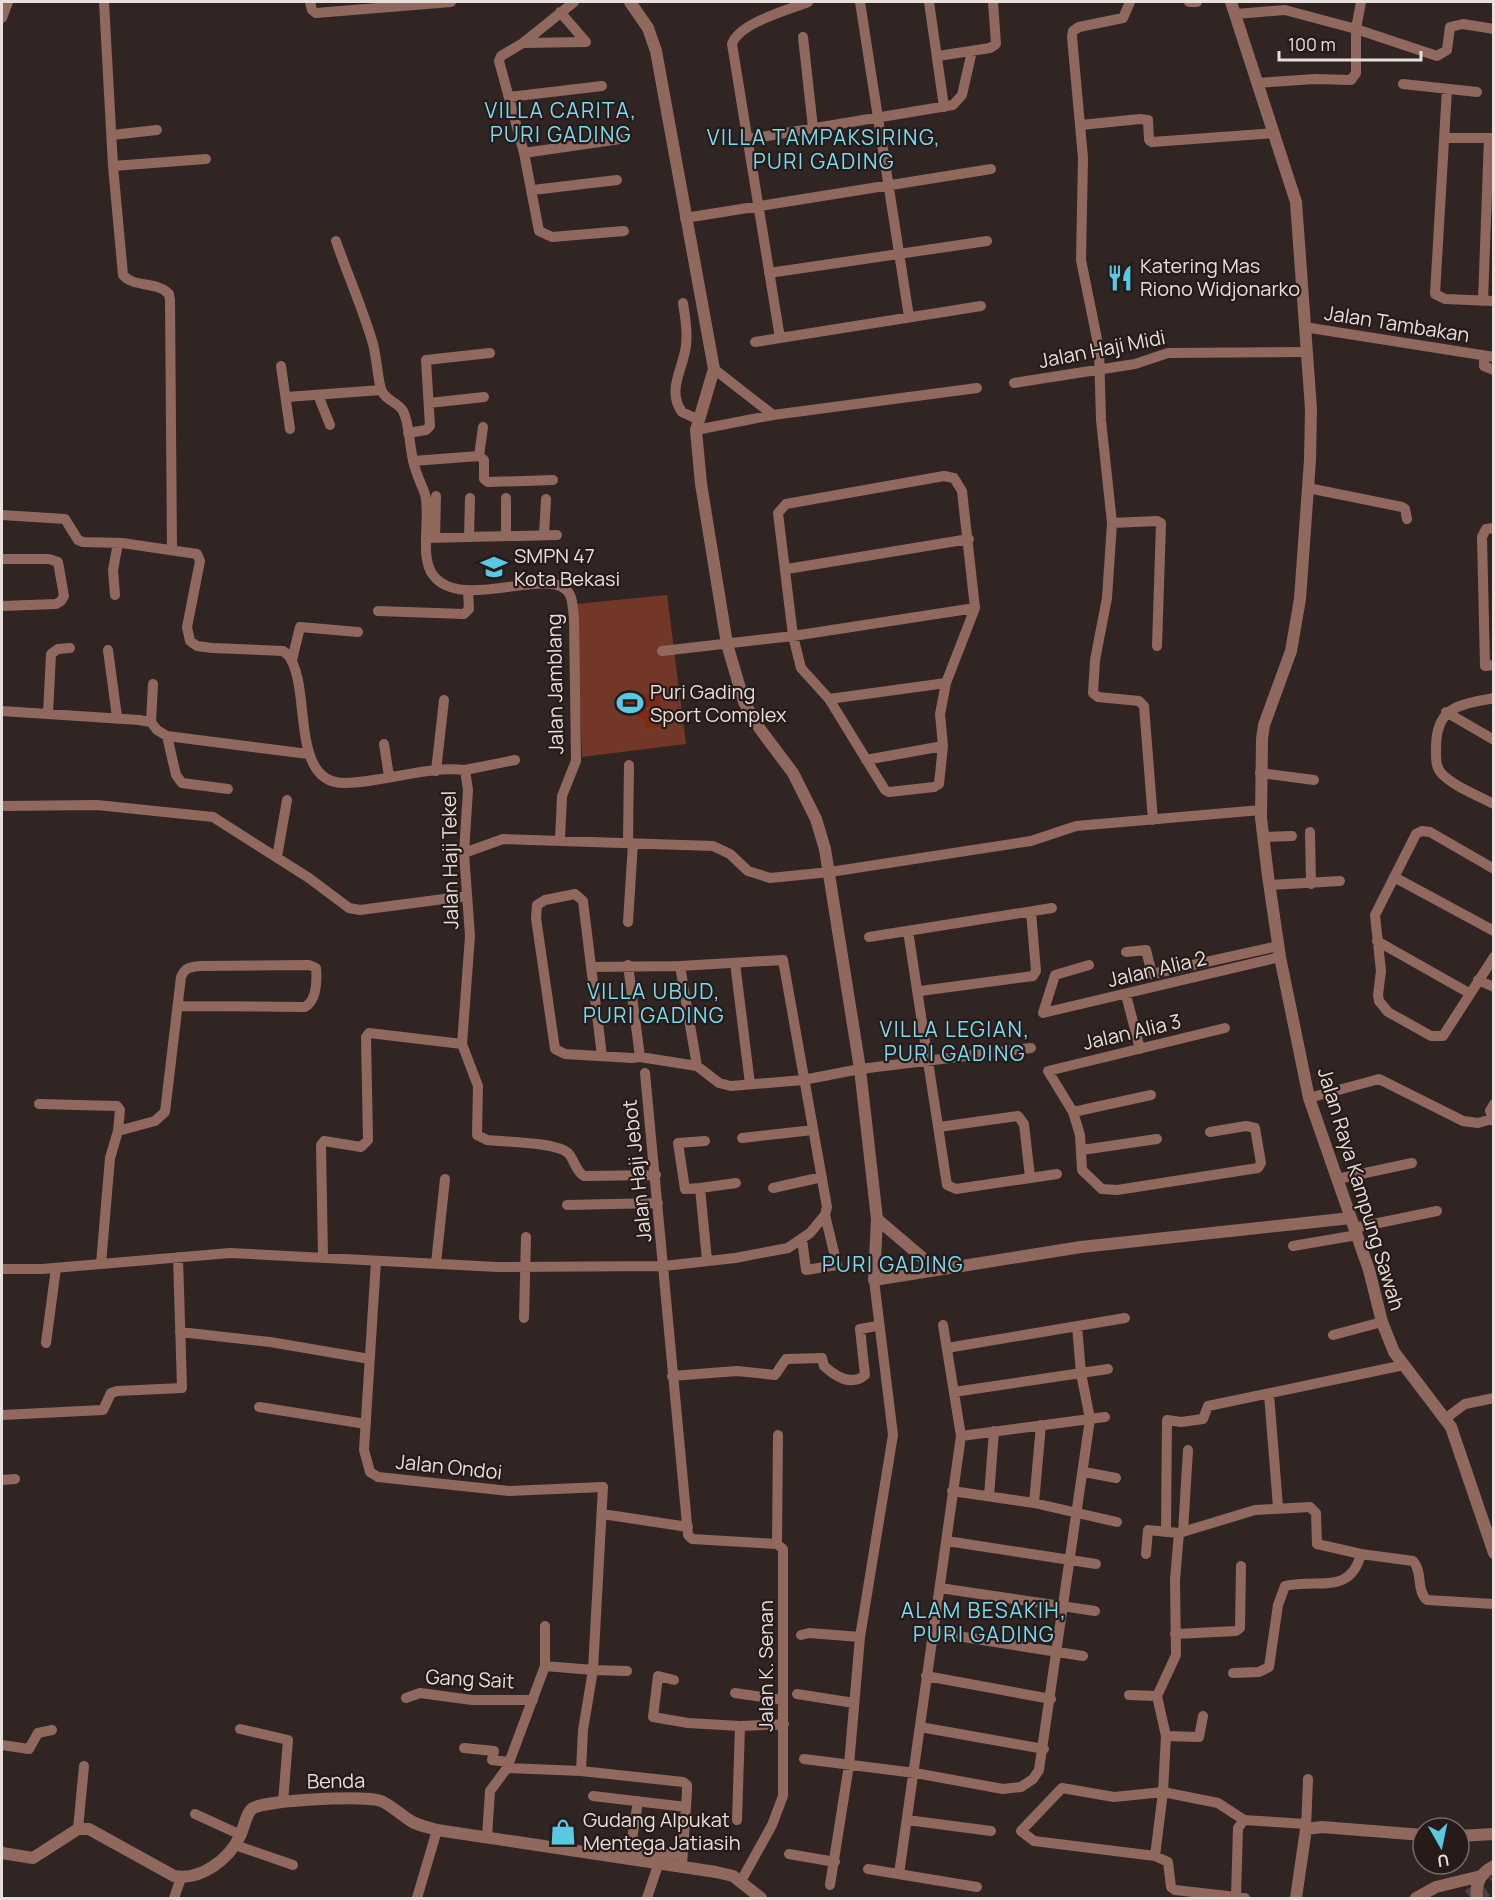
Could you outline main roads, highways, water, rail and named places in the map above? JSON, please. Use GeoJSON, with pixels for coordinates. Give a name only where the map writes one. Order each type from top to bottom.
{"type":"FeatureCollection","features":[{"type":"Feature","properties":{"kind":"water"},"geometry":{"type":"Polygon","coordinates":[[[659,691],[664,726],[646,729],[644,719],[638,716],[635,705],[644,701],[643,694],[659,691]]]}},
{"type":"Feature","properties":{"kind":"tunnel"},"geometry":{"type":"LineString","coordinates":[[1470,1898],[1494,1882]]}},
{"type":"Feature","properties":{"kind":"place","name":"Katering Mas Riono Widjonarko"},"geometry":{"type":"Point","coordinates":[1120,278]}},
{"type":"Feature","properties":{"kind":"place","name":"SMPN 47 Kota Bekasi"},"geometry":{"type":"Point","coordinates":[494,567]}},
{"type":"Feature","properties":{"kind":"place","name":"Puri Gading Sport Complex"},"geometry":{"type":"Point","coordinates":[630,703]}},
{"type":"Feature","properties":{"kind":"place","name":"Gudang Alpukat Mentega Jatiasih"},"geometry":{"type":"Point","coordinates":[563,1832]}},
{"type":"Feature","properties":{"kind":"district","name":"VILLA CARITA, PURI GADING"},"geometry":{"type":"Point","coordinates":[561,123]}},
{"type":"Feature","properties":{"kind":"district","name":"VILLA TAMPAKSIRING, PURI GADING"},"geometry":{"type":"Point","coordinates":[824,150]}},
{"type":"Feature","properties":{"kind":"district","name":"VILLA UBUD, PURI GADING"},"geometry":{"type":"Point","coordinates":[654,1004]}},
{"type":"Feature","properties":{"kind":"district","name":"VILLA LEGIAN, PURI GADING"},"geometry":{"type":"Point","coordinates":[955,1042]}},
{"type":"Feature","properties":{"kind":"district","name":"PURI GADING"},"geometry":{"type":"Point","coordinates":[893,1265]}},
{"type":"Feature","properties":{"kind":"district","name":"ALAM BESAKIH, PURI GADING"},"geometry":{"type":"Point","coordinates":[984,1623]}}]}
